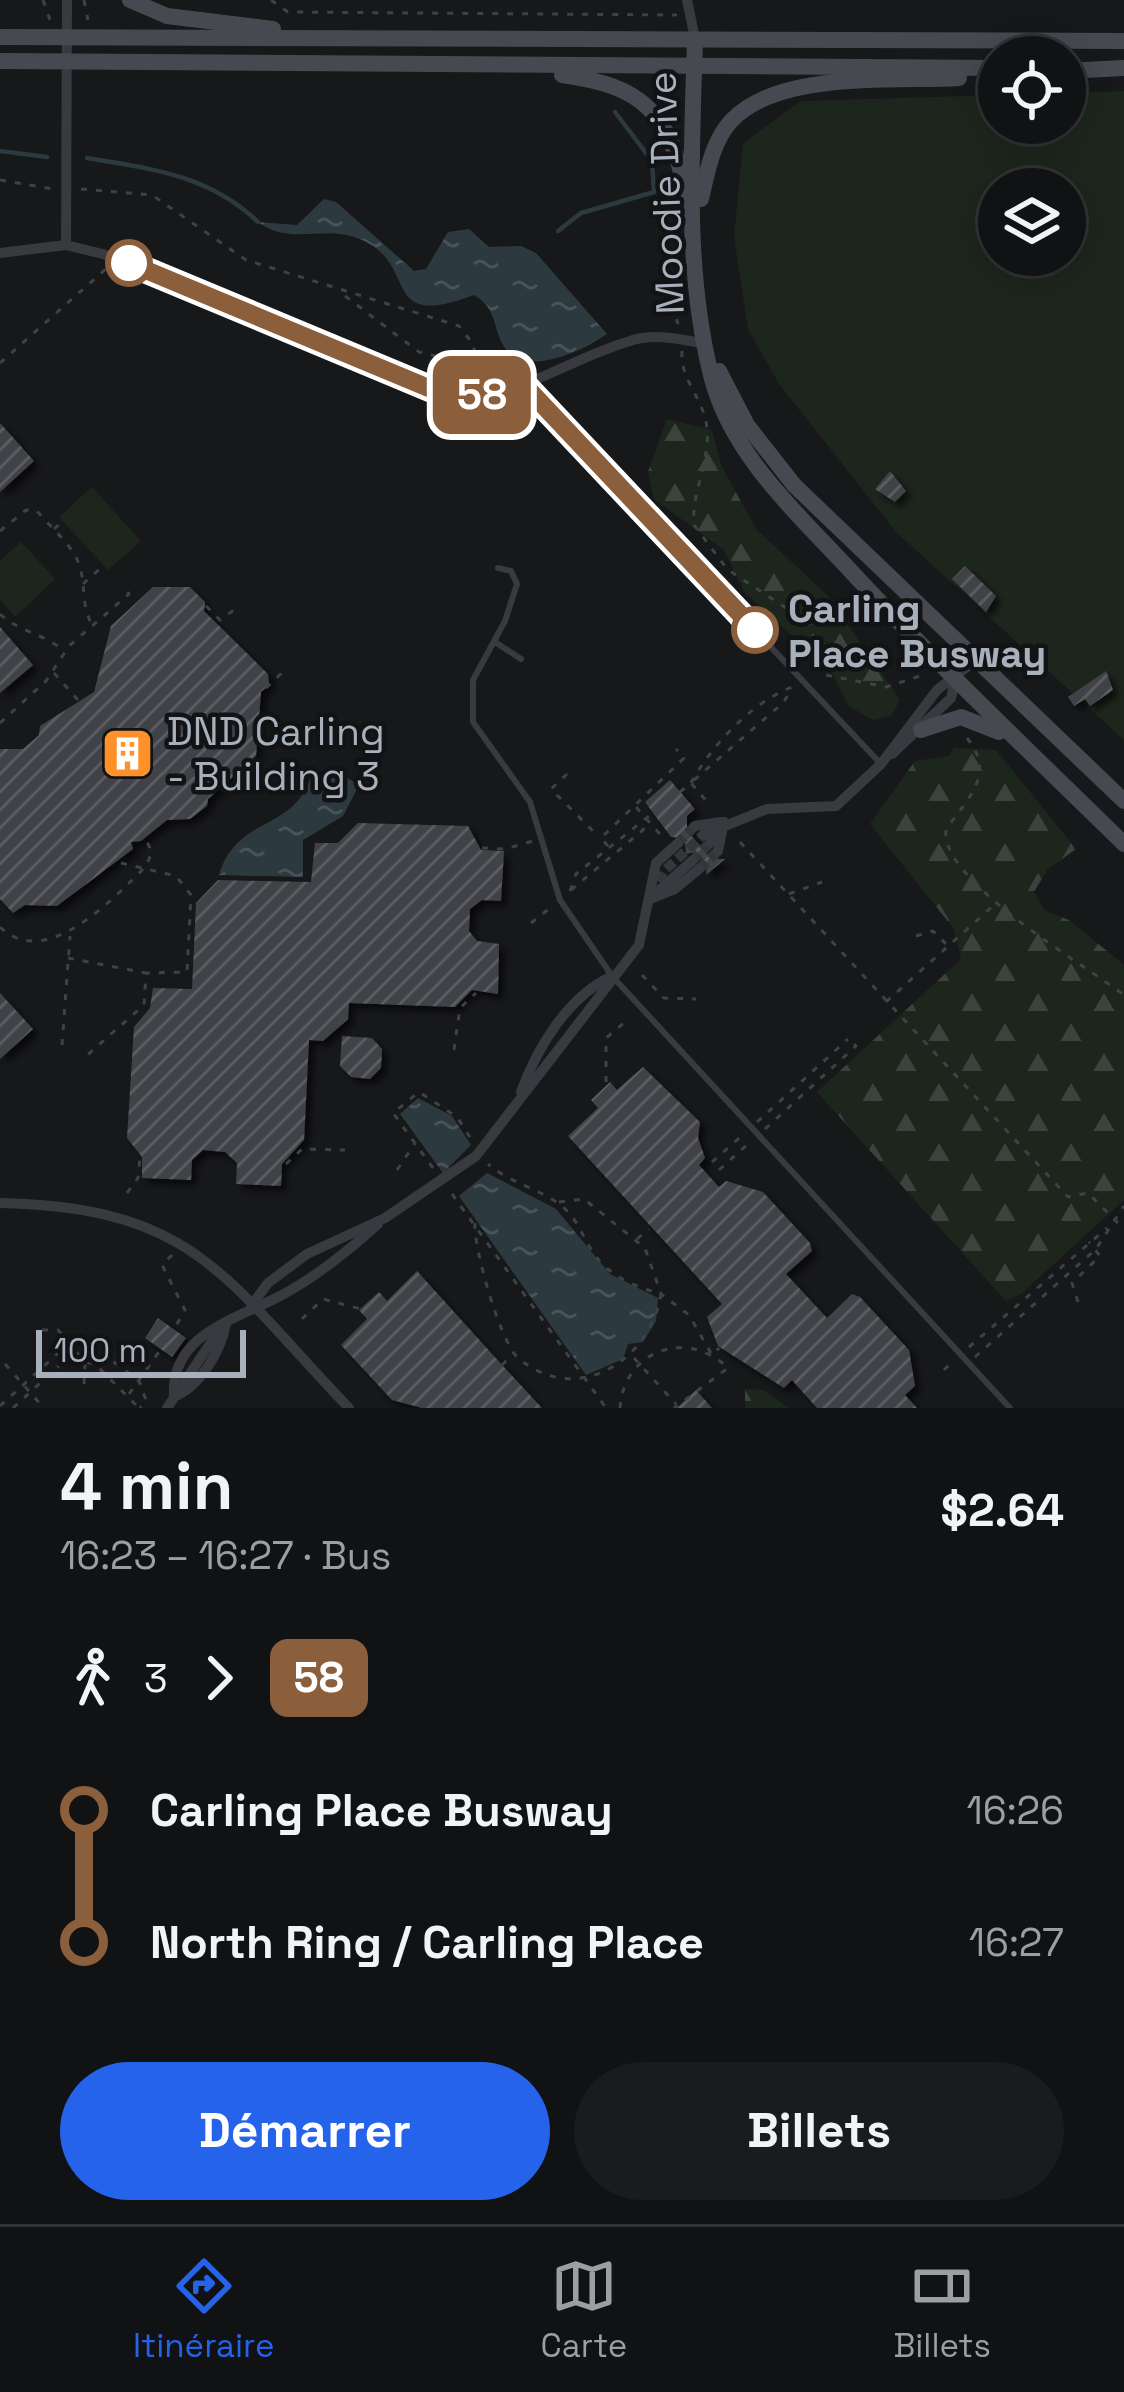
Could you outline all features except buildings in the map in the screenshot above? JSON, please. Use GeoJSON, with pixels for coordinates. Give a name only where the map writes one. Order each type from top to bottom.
{"type":"FeatureCollection","features":[{"type":"Feature","properties":{"kind":"main road"},"geometry":{"type":"LineString","coordinates":[[130,0],[167,16],[351,39]]}},
{"type":"Feature","properties":{"kind":"main road"},"geometry":{"type":"LineString","coordinates":[[0,37],[1124,41]]}},
{"type":"Feature","properties":{"kind":"main road","name":"Moodie Drive"},"geometry":{"type":"LineString","coordinates":[[695,39],[694,230],[705,344],[720,402],[760,471],[955,681],[1124,844]]}},
{"type":"Feature","properties":{"kind":"main road"},"geometry":{"type":"LineString","coordinates":[[0,61],[978,72]]}},
{"type":"Feature","properties":{"kind":"main road"},"geometry":{"type":"LineString","coordinates":[[482,65],[590,79],[643,101],[673,143],[694,230]]}},
{"type":"Feature","properties":{"kind":"main road"},"geometry":{"type":"LineString","coordinates":[[1086,69],[1124,68]]}},
{"type":"Feature","properties":{"kind":"main road"},"geometry":{"type":"LineString","coordinates":[[694,230],[722,134],[742,111],[771,94],[800,86],[978,73]]}},
{"type":"Feature","properties":{"kind":"main road","name":"Moodie Drive"},"geometry":{"type":"LineString","coordinates":[[705,344],[747,425],[782,470],[1124,801]]}},
{"type":"Feature","properties":{"kind":"main road"},"geometry":{"type":"LineString","coordinates":[[921,730],[962,717],[980,721],[1025,748]]}},
{"type":"Feature","properties":{"kind":"street"},"geometry":{"type":"LineString","coordinates":[[66,245],[67,0]]}},
{"type":"Feature","properties":{"kind":"street"},"geometry":{"type":"LineString","coordinates":[[688,0],[695,39]]}},
{"type":"Feature","properties":{"kind":"street"},"geometry":{"type":"LineString","coordinates":[[0,253],[66,245],[118,258],[414,384],[482,395],[526,387],[632,340],[682,339],[705,344]]}},
{"type":"Feature","properties":{"kind":"street"},"geometry":{"type":"LineString","coordinates":[[881,764],[938,690],[955,681],[976,659]]}},
{"type":"Feature","properties":{"kind":"street"},"geometry":{"type":"LineString","coordinates":[[724,822],[707,839],[724,822],[767,808],[836,806],[921,730],[951,698],[955,681]]}},
{"type":"Feature","properties":{"kind":"street"},"geometry":{"type":"LineString","coordinates":[[170,1403],[172,1376],[206,1329],[251,1306],[268,1283],[307,1254],[385,1218],[476,1156],[639,945],[656,863],[672,842]]}},
{"type":"Feature","properties":{"kind":"street"},"geometry":{"type":"LineString","coordinates":[[650,899],[695,864]]}},
{"type":"Feature","properties":{"kind":"street"},"geometry":{"type":"LineString","coordinates":[[520,1095],[535,1058],[562,1018],[592,986],[612,976]]}},
{"type":"Feature","properties":{"kind":"street"},"geometry":{"type":"LineString","coordinates":[[0,1203],[58,1204],[105,1212],[184,1244],[227,1275],[349,1408]]}},
{"type":"Feature","properties":{"kind":"street"},"geometry":{"type":"LineString","coordinates":[[170,1403],[191,1388],[222,1343],[226,1320]]}},
{"type":"Feature","properties":{"kind":"lane"},"geometry":{"type":"LineString","coordinates":[[526,387],[881,764]]}},
{"type":"Feature","properties":{"kind":"lane"},"geometry":{"type":"LineString","coordinates":[[498,568],[511,572],[517,584],[473,680],[473,722],[484,745],[524,791],[565,910],[612,976],[1010,1408]]}},
{"type":"Feature","properties":{"kind":"lane"},"geometry":{"type":"LineString","coordinates":[[494,642],[520,659]]}},
{"type":"Feature","properties":{"kind":"path"},"geometry":{"type":"LineString","coordinates":[[44,0],[50,20]]}},
{"type":"Feature","properties":{"kind":"path"},"geometry":{"type":"LineString","coordinates":[[84,0],[88,20]]}},
{"type":"Feature","properties":{"kind":"path"},"geometry":{"type":"LineString","coordinates":[[272,0],[287,12],[677,14]]}},
{"type":"Feature","properties":{"kind":"path"},"geometry":{"type":"LineString","coordinates":[[653,100],[671,80]]}},
{"type":"Feature","properties":{"kind":"path"},"geometry":{"type":"LineString","coordinates":[[0,180],[23,188],[152,195],[246,260],[459,326],[468,334],[482,395]]}},
{"type":"Feature","properties":{"kind":"path"},"geometry":{"type":"LineString","coordinates":[[668,181],[664,278],[682,339],[681,362],[706,419],[708,443],[694,525],[727,569],[809,623],[825,674]]}},
{"type":"Feature","properties":{"kind":"path"},"geometry":{"type":"LineString","coordinates":[[0,363],[118,258]]}},
{"type":"Feature","properties":{"kind":"path"},"geometry":{"type":"LineString","coordinates":[[342,292],[419,352],[478,367]]}},
{"type":"Feature","properties":{"kind":"path"},"geometry":{"type":"LineString","coordinates":[[0,521],[2,529],[26,510],[37,511],[75,555],[80,604],[92,627]]}},
{"type":"Feature","properties":{"kind":"path"},"geometry":{"type":"LineString","coordinates":[[53,530],[63,520]]}},
{"type":"Feature","properties":{"kind":"path"},"geometry":{"type":"LineString","coordinates":[[81,585],[103,566]]}},
{"type":"Feature","properties":{"kind":"path"},"geometry":{"type":"LineString","coordinates":[[0,723],[65,652],[132,597],[124,588]]}},
{"type":"Feature","properties":{"kind":"path"},"geometry":{"type":"LineString","coordinates":[[206,606],[220,620],[234,610]]}},
{"type":"Feature","properties":{"kind":"path"},"geometry":{"type":"LineString","coordinates":[[0,614],[10,624],[43,632],[65,652]]}},
{"type":"Feature","properties":{"kind":"path"},"geometry":{"type":"LineString","coordinates":[[266,688],[288,667]]}},
{"type":"Feature","properties":{"kind":"path"},"geometry":{"type":"LineString","coordinates":[[52,671],[78,700]]}},
{"type":"Feature","properties":{"kind":"path"},"geometry":{"type":"LineString","coordinates":[[817,680],[825,674],[886,687],[920,676]]}},
{"type":"Feature","properties":{"kind":"path"},"geometry":{"type":"LineString","coordinates":[[680,792],[691,783],[784,702],[792,687],[776,693],[706,755],[691,783]]}},
{"type":"Feature","properties":{"kind":"path"},"geometry":{"type":"LineString","coordinates":[[963,727],[980,758],[982,777],[945,838],[952,860],[996,904],[1124,995]]}},
{"type":"Feature","properties":{"kind":"path"},"geometry":{"type":"LineString","coordinates":[[601,838],[685,758],[676,749]]}},
{"type":"Feature","properties":{"kind":"path"},"geometry":{"type":"LineString","coordinates":[[567,774],[551,789],[608,846]]}},
{"type":"Feature","properties":{"kind":"path"},"geometry":{"type":"LineString","coordinates":[[691,783],[709,804]]}},
{"type":"Feature","properties":{"kind":"path"},"geometry":{"type":"LineString","coordinates":[[643,784],[649,790]]}},
{"type":"Feature","properties":{"kind":"path"},"geometry":{"type":"LineString","coordinates":[[636,807],[672,842]]}},
{"type":"Feature","properties":{"kind":"path"},"geometry":{"type":"LineString","coordinates":[[647,819],[643,830],[570,891],[576,874],[654,812]]}},
{"type":"Feature","properties":{"kind":"path"},"geometry":{"type":"LineString","coordinates":[[614,823],[624,833]]}},
{"type":"Feature","properties":{"kind":"path"},"geometry":{"type":"LineString","coordinates":[[482,848],[505,849],[543,838]]}},
{"type":"Feature","properties":{"kind":"path"},"geometry":{"type":"LineString","coordinates":[[0,927],[6,934],[36,939],[70,934],[146,866],[152,852],[146,840]]}},
{"type":"Feature","properties":{"kind":"path"},"geometry":{"type":"LineString","coordinates":[[740,842],[1068,1197],[1088,1193],[1120,1224]]}},
{"type":"Feature","properties":{"kind":"path"},"geometry":{"type":"LineString","coordinates":[[68,958],[146,973],[187,972],[191,896],[176,876],[121,863]]}},
{"type":"Feature","properties":{"kind":"path"},"geometry":{"type":"LineString","coordinates":[[788,894],[822,882]]}},
{"type":"Feature","properties":{"kind":"path"},"geometry":{"type":"LineString","coordinates":[[885,1003],[996,904]]}},
{"type":"Feature","properties":{"kind":"path"},"geometry":{"type":"LineString","coordinates":[[531,923],[550,908]]}},
{"type":"Feature","properties":{"kind":"path"},"geometry":{"type":"LineString","coordinates":[[916,936],[933,931],[948,946]]}},
{"type":"Feature","properties":{"kind":"path"},"geometry":{"type":"LineString","coordinates":[[62,1045],[70,934]]}},
{"type":"Feature","properties":{"kind":"path"},"geometry":{"type":"LineString","coordinates":[[85,1057],[144,1005],[146,973]]}},
{"type":"Feature","properties":{"kind":"path"},"geometry":{"type":"LineString","coordinates":[[642,975],[664,998],[696,999]]}},
{"type":"Feature","properties":{"kind":"path"},"geometry":{"type":"LineString","coordinates":[[454,1050],[460,1008],[476,993]]}},
{"type":"Feature","properties":{"kind":"path"},"geometry":{"type":"LineString","coordinates":[[606,1082],[606,1039],[625,1022]]}},
{"type":"Feature","properties":{"kind":"path"},"geometry":{"type":"LineString","coordinates":[[712,1162],[849,1038],[856,1046],[719,1170]]}},
{"type":"Feature","properties":{"kind":"path"},"geometry":{"type":"LineString","coordinates":[[440,1178],[393,1113],[419,1093],[457,1117],[474,1143]]}},
{"type":"Feature","properties":{"kind":"path"},"geometry":{"type":"LineString","coordinates":[[397,1170],[415,1143]]}},
{"type":"Feature","properties":{"kind":"path"},"geometry":{"type":"LineString","coordinates":[[286,1164],[302,1149],[345,1150]]}},
{"type":"Feature","properties":{"kind":"path"},"geometry":{"type":"LineString","coordinates":[[128,1193],[138,1178],[140,1156]]}},
{"type":"Feature","properties":{"kind":"path"},"geometry":{"type":"LineString","coordinates":[[487,1163],[509,1183],[557,1202],[574,1217],[606,1267],[661,1294],[689,1315],[712,1355],[728,1368],[675,1407],[633,1356]]}},
{"type":"Feature","properties":{"kind":"path"},"geometry":{"type":"LineString","coordinates":[[452,1194],[606,1408]]}},
{"type":"Feature","properties":{"kind":"path"},"geometry":{"type":"LineString","coordinates":[[475,1223],[513,1354],[540,1372],[586,1380],[609,1373],[633,1356],[656,1326],[661,1294],[653,1262],[637,1239],[584,1198],[557,1202]]}},
{"type":"Feature","properties":{"kind":"path"},"geometry":{"type":"LineString","coordinates":[[1120,1224],[1124,1206]]}},
{"type":"Feature","properties":{"kind":"path"},"geometry":{"type":"LineString","coordinates":[[944,1370],[1088,1240],[1120,1224]]}},
{"type":"Feature","properties":{"kind":"path"},"geometry":{"type":"LineString","coordinates":[[968,1363],[1096,1249],[1108,1227]]}},
{"type":"Feature","properties":{"kind":"path"},"geometry":{"type":"LineString","coordinates":[[637,1239],[649,1229]]}},
{"type":"Feature","properties":{"kind":"path"},"geometry":{"type":"LineString","coordinates":[[1078,1302],[1072,1282],[1100,1256],[1088,1240]]}},
{"type":"Feature","properties":{"kind":"path"},"geometry":{"type":"LineString","coordinates":[[174,1329],[185,1310],[161,1265],[184,1244]]}},
{"type":"Feature","properties":{"kind":"path"},"geometry":{"type":"LineString","coordinates":[[302,1319],[323,1299],[361,1309]]}},
{"type":"Feature","properties":{"kind":"path"},"geometry":{"type":"LineString","coordinates":[[0,1406],[70,1342],[78,1335],[139,1381],[146,1400],[140,1408],[86,1362],[70,1342],[58,1330],[42,1330]]}},
{"type":"Feature","properties":{"kind":"path"},"geometry":{"type":"LineString","coordinates":[[620,1408],[628,1377],[639,1363],[678,1346],[712,1355]]}},
{"type":"Feature","properties":{"kind":"path"},"geometry":{"type":"LineString","coordinates":[[712,1355],[719,1348]]}},
{"type":"Feature","properties":{"kind":"path"},"geometry":{"type":"LineString","coordinates":[[128,1395],[161,1349]]}},
{"type":"Feature","properties":{"kind":"path"},"geometry":{"type":"LineString","coordinates":[[13,1408],[76,1350]]}},
{"type":"Feature","properties":{"kind":"path"},"geometry":{"type":"LineString","coordinates":[[502,1365],[513,1354]]}},
{"type":"Feature","properties":{"kind":"path"},"geometry":{"type":"LineString","coordinates":[[84,1384],[86,1362]]}},
{"type":"Feature","properties":{"kind":"path"},"geometry":{"type":"LineString","coordinates":[[5,1364],[44,1408]]}},
{"type":"Feature","properties":{"kind":"green space"},"geometry":{"type":"Polygon","coordinates":[[[1124,91],[1124,740],[896,532],[779,384],[748,329],[734,237],[743,143],[801,101],[978,96],[978,144],[1086,144],[1086,92],[1124,91]]]}},
{"type":"Feature","properties":{"kind":"green space"},"geometry":{"type":"Polygon","coordinates":[[[667,419],[712,430],[721,465],[756,529],[828,596],[900,700],[891,716],[873,720],[849,706],[832,672],[745,593],[724,550],[654,499],[648,472],[667,419]]]}},
{"type":"Feature","properties":{"kind":"green space"},"geometry":{"type":"Polygon","coordinates":[[[92,487],[141,541],[108,570],[59,517],[92,487]]]}},
{"type":"Feature","properties":{"kind":"green space"},"geometry":{"type":"Polygon","coordinates":[[[21,542],[55,579],[15,617],[0,599],[0,561],[21,542]]]}},
{"type":"Feature","properties":{"kind":"green space"},"geometry":{"type":"Polygon","coordinates":[[[954,748],[996,750],[1076,849],[1047,870],[1034,892],[1045,911],[1069,920],[1124,965],[1124,1200],[1022,1293],[1006,1301],[817,1092],[961,959],[954,929],[870,824],[915,761],[949,756],[954,748]]]}},
{"type":"Feature","properties":{"kind":"green space"},"geometry":{"type":"Polygon","coordinates":[[[745,1389],[763,1390],[789,1408],[745,1408],[745,1389]]]}},
{"type":"Feature","properties":{"kind":"water"},"geometry":{"type":"Polygon","coordinates":[[[324,199],[336,202],[414,271],[426,269],[448,232],[469,229],[489,247],[521,246],[536,253],[607,334],[553,359],[523,360],[502,343],[490,310],[474,295],[423,305],[411,300],[377,249],[357,238],[282,233],[258,222],[297,225],[324,199]]]}},
{"type":"Feature","properties":{"kind":"water"},"geometry":{"type":"Polygon","coordinates":[[[333,769],[359,785],[343,816],[303,840],[303,877],[219,875],[238,842],[290,808],[310,779],[333,769]]]}},
{"type":"Feature","properties":{"kind":"water"},"geometry":{"type":"Polygon","coordinates":[[[418,1098],[452,1116],[471,1145],[443,1173],[400,1114],[418,1098]]]}},
{"type":"Feature","properties":{"kind":"water"},"geometry":{"type":"Polygon","coordinates":[[[487,1173],[556,1209],[610,1274],[658,1298],[656,1321],[643,1342],[628,1344],[623,1359],[586,1375],[459,1196],[487,1173]]]}},
{"type":"Feature","properties":{"kind":"waterway"},"geometry":{"type":"LineString","coordinates":[[558,231],[581,213],[654,192],[652,161],[615,112]]}},
{"type":"Feature","properties":{"kind":"waterway"},"geometry":{"type":"LineString","coordinates":[[0,151],[47,157]]}},
{"type":"Feature","properties":{"kind":"waterway"},"geometry":{"type":"LineString","coordinates":[[87,158],[200,184],[258,222]]}},
{"type":"Feature","properties":{"kind":"tunnel"},"geometry":{"type":"LineString","coordinates":[[677,844],[695,826]]}},
{"type":"Feature","properties":{"kind":"tunnel"},"geometry":{"type":"LineString","coordinates":[[652,895],[663,872],[703,835]]}},
{"type":"Feature","properties":{"kind":"tunnel"},"geometry":{"type":"LineString","coordinates":[[692,861],[710,843]]}},
{"type":"Feature","properties":{"kind":"tunnel"},"geometry":{"type":"LineString","coordinates":[[699,869],[718,851]]}},
{"type":"Feature","properties":{"kind":"bus line","name":"58"},"geometry":{"type":"LineString","coordinates":[[129,263],[414,384],[482,395],[526,387],[755,630]]}},
{"type":"Feature","properties":{"kind":"place","name":"Carling Place Busway"},"geometry":{"type":"Point","coordinates":[755,630]}},
{"type":"Feature","properties":{"kind":"place","name":"DND Carling - Building 3"},"geometry":{"type":"Point","coordinates":[128,753]}}]}
